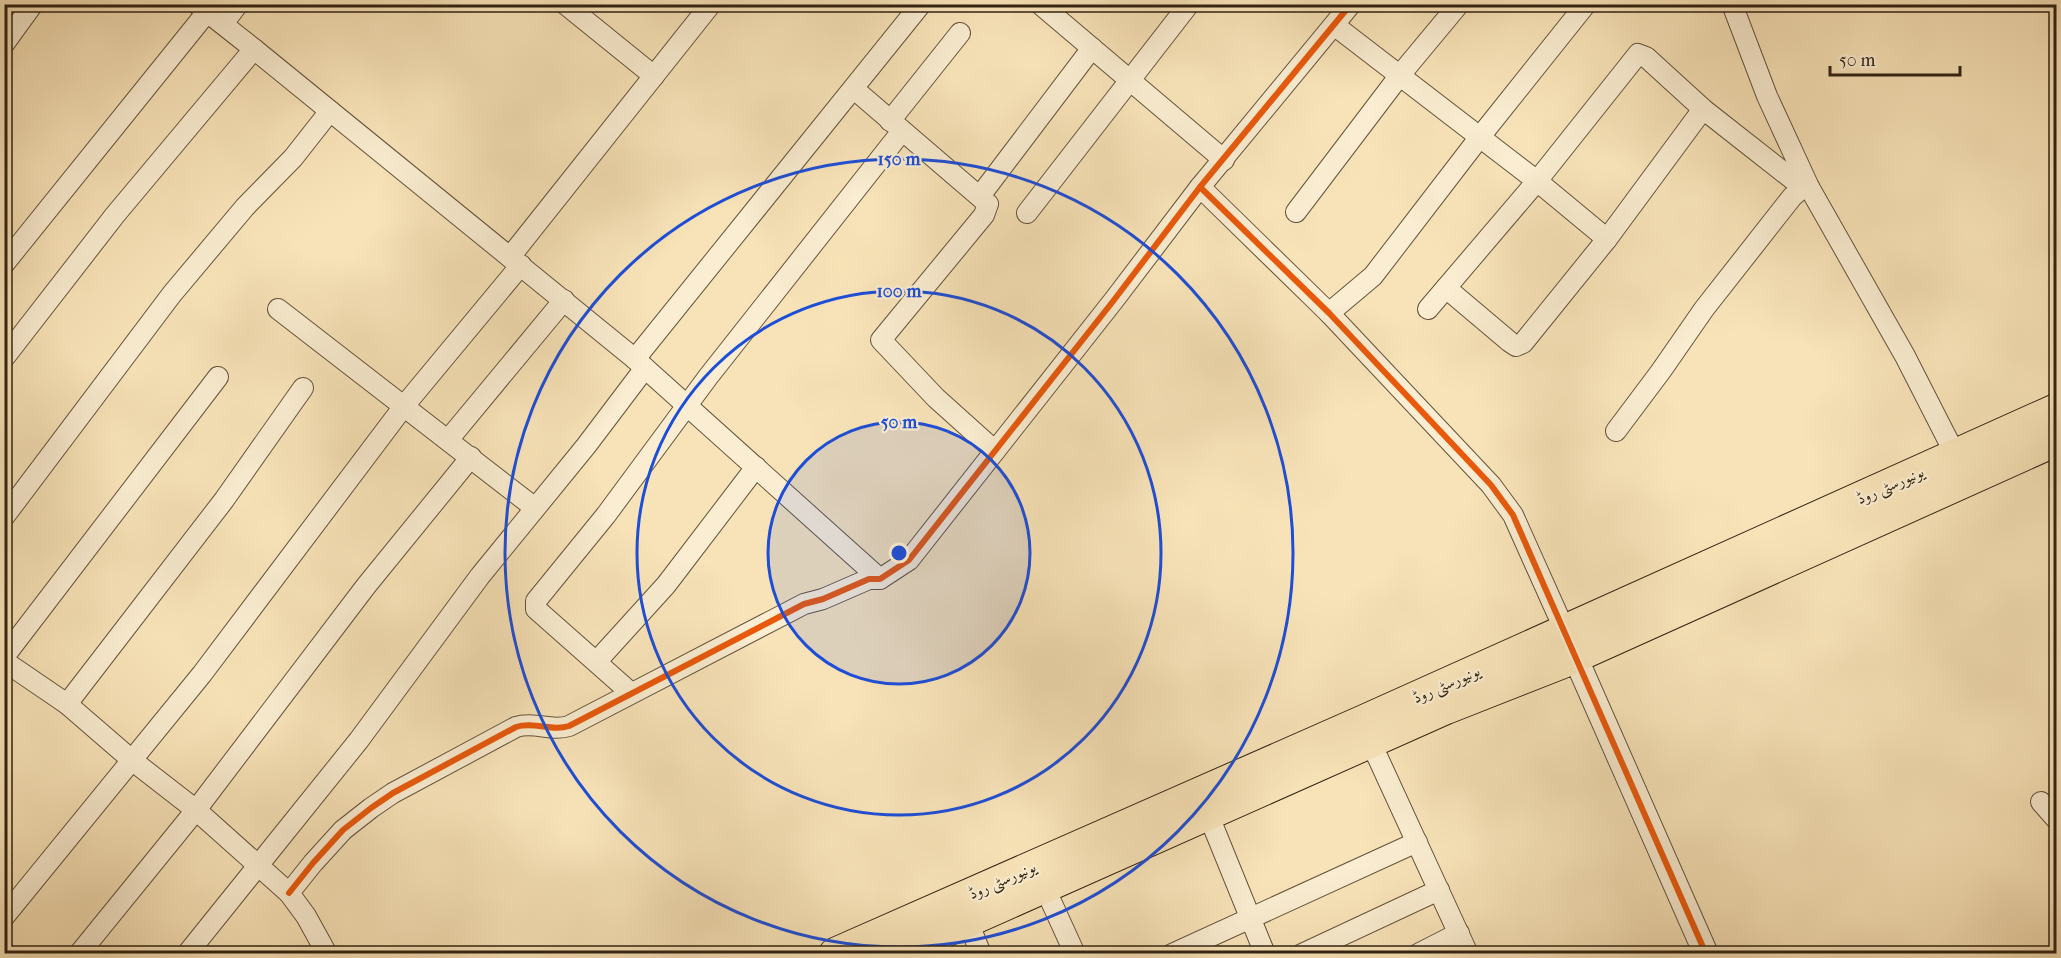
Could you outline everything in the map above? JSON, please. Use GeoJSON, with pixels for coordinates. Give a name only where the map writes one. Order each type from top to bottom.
{"type":"FeatureCollection","features":[{"type":"Feature","properties":{"kind":"highway","name":"یونیورسٹی روڈ"},"geometry":{"type":"LineString","coordinates":[[894,954],[963,909],[1366,732],[1446,708],[1569,644],[1956,456],[2056,410]]}},
{"type":"Feature","properties":{"kind":"highway","name":"یونیورسٹی روڈ"},"geometry":{"type":"LineString","coordinates":[[1569,644],[2056,440]]}},
{"type":"Feature","properties":{"kind":"highway","name":"یونیورسٹی روڈ"},"geometry":{"type":"LineString","coordinates":[[835,954],[963,909],[1044,886],[1204,804]]}},
{"type":"Feature","properties":{"kind":"street"},"geometry":{"type":"LineString","coordinates":[[4,44],[33,4]]}},
{"type":"Feature","properties":{"kind":"street"},"geometry":{"type":"LineString","coordinates":[[223,24],[238,4]]}},
{"type":"Feature","properties":{"kind":"street"},"geometry":{"type":"LineString","coordinates":[[565,4],[654,76]]}},
{"type":"Feature","properties":{"kind":"street"},"geometry":{"type":"LineString","coordinates":[[4,917],[202,674],[654,76],[711,4]]}},
{"type":"Feature","properties":{"kind":"street"},"geometry":{"type":"LineString","coordinates":[[187,954],[257,864],[359,740],[480,576],[586,446],[640,364],[921,4]]}},
{"type":"Feature","properties":{"kind":"street"},"geometry":{"type":"LineString","coordinates":[[1040,4],[1224,160]]}},
{"type":"Feature","properties":{"kind":"street"},"geometry":{"type":"LineString","coordinates":[[1027,213],[1189,4]]}},
{"type":"Feature","properties":{"kind":"street"},"geometry":{"type":"LineString","coordinates":[[289,893],[344,830],[393,793],[516,728],[524,725],[561,729],[804,604],[823,599],[869,579],[880,579],[909,560],[1200,187],[1351,4]]}},
{"type":"Feature","properties":{"kind":"street"},"geometry":{"type":"LineString","coordinates":[[1296,212],[1400,75],[1459,4]]}},
{"type":"Feature","properties":{"kind":"street"},"geometry":{"type":"LineString","coordinates":[[1329,314],[1373,276],[1479,138],[1587,4]]}},
{"type":"Feature","properties":{"kind":"street"},"geometry":{"type":"LineString","coordinates":[[1732,4],[1805,188],[1905,356],[1956,456]]}},
{"type":"Feature","properties":{"kind":"street"},"geometry":{"type":"LineString","coordinates":[[4,264],[202,8],[640,364],[880,579]]}},
{"type":"Feature","properties":{"kind":"street"},"geometry":{"type":"LineString","coordinates":[[1334,25],[1537,181],[1606,239]]}},
{"type":"Feature","properties":{"kind":"street"},"geometry":{"type":"LineString","coordinates":[[631,693],[536,609],[536,601],[606,515],[896,126],[960,33]]}},
{"type":"Feature","properties":{"kind":"street"},"geometry":{"type":"LineString","coordinates":[[980,196],[1092,48]]}},
{"type":"Feature","properties":{"kind":"street"},"geometry":{"type":"LineString","coordinates":[[4,358],[115,215],[254,49]]}},
{"type":"Feature","properties":{"kind":"street"},"geometry":{"type":"LineString","coordinates":[[1428,309],[1537,181],[1638,54],[1646,57],[1703,109],[1805,188]]}},
{"type":"Feature","properties":{"kind":"street"},"geometry":{"type":"LineString","coordinates":[[854,89],[988,204],[984,215],[881,340],[936,398],[995,451]]}},
{"type":"Feature","properties":{"kind":"street"},"geometry":{"type":"LineString","coordinates":[[1446,288],[1516,346],[1523,343],[1606,239],[1703,109]]}},
{"type":"Feature","properties":{"kind":"street"},"geometry":{"type":"LineString","coordinates":[[4,517],[179,286],[245,207],[293,158],[330,111]]}},
{"type":"Feature","properties":{"kind":"street"},"geometry":{"type":"LineString","coordinates":[[1200,187],[1329,314],[1491,485],[1513,515],[1706,954]]}},
{"type":"Feature","properties":{"kind":"street"},"geometry":{"type":"LineString","coordinates":[[1616,431],[1704,309],[1792,197],[1805,188]]}},
{"type":"Feature","properties":{"kind":"street"},"geometry":{"type":"LineString","coordinates":[[448,441],[564,300]]}},
{"type":"Feature","properties":{"kind":"street"},"geometry":{"type":"LineString","coordinates":[[278,309],[535,508]]}},
{"type":"Feature","properties":{"kind":"street"},"geometry":{"type":"LineString","coordinates":[[218,377],[4,659],[67,704],[133,761],[196,810],[289,893],[306,916],[323,952]]}},
{"type":"Feature","properties":{"kind":"street"},"geometry":{"type":"LineString","coordinates":[[67,704],[225,500],[303,388]]}},
{"type":"Feature","properties":{"kind":"street"},"geometry":{"type":"LineString","coordinates":[[80,954],[196,810],[366,586],[471,458]]}},
{"type":"Feature","properties":{"kind":"street"},"geometry":{"type":"LineString","coordinates":[[597,661],[666,585],[756,467]]}},
{"type":"Feature","properties":{"kind":"street"},"geometry":{"type":"LineString","coordinates":[[1366,732],[1468,954]]}},
{"type":"Feature","properties":{"kind":"street"},"geometry":{"type":"LineString","coordinates":[[2041,802],[2056,819]]}},
{"type":"Feature","properties":{"kind":"street"},"geometry":{"type":"LineString","coordinates":[[1204,804],[1265,954]]}},
{"type":"Feature","properties":{"kind":"street"},"geometry":{"type":"LineString","coordinates":[[1172,954],[1417,842]]}},
{"type":"Feature","properties":{"kind":"street"},"geometry":{"type":"LineString","coordinates":[[1044,886],[1075,954]]}},
{"type":"Feature","properties":{"kind":"street"},"geometry":{"type":"LineString","coordinates":[[1302,954],[1439,890]]}},
{"type":"Feature","properties":{"kind":"street"},"geometry":{"type":"LineString","coordinates":[[963,909],[981,954]]}},
{"type":"Feature","properties":{"kind":"street"},"geometry":{"type":"LineString","coordinates":[[1418,954],[1460,933]]}},
{"type":"Feature","properties":{"kind":"cycle path"},"geometry":{"type":"LineString","coordinates":[[289,893],[343,830],[393,793],[516,727],[529,725],[563,728],[569,726],[804,604],[823,599],[869,579],[880,579],[909,560],[1200,187],[1351,4]]}},
{"type":"Feature","properties":{"kind":"cycle path"},"geometry":{"type":"LineString","coordinates":[[1200,187],[1329,313],[1491,485],[1513,515],[1706,954]]}}]}
